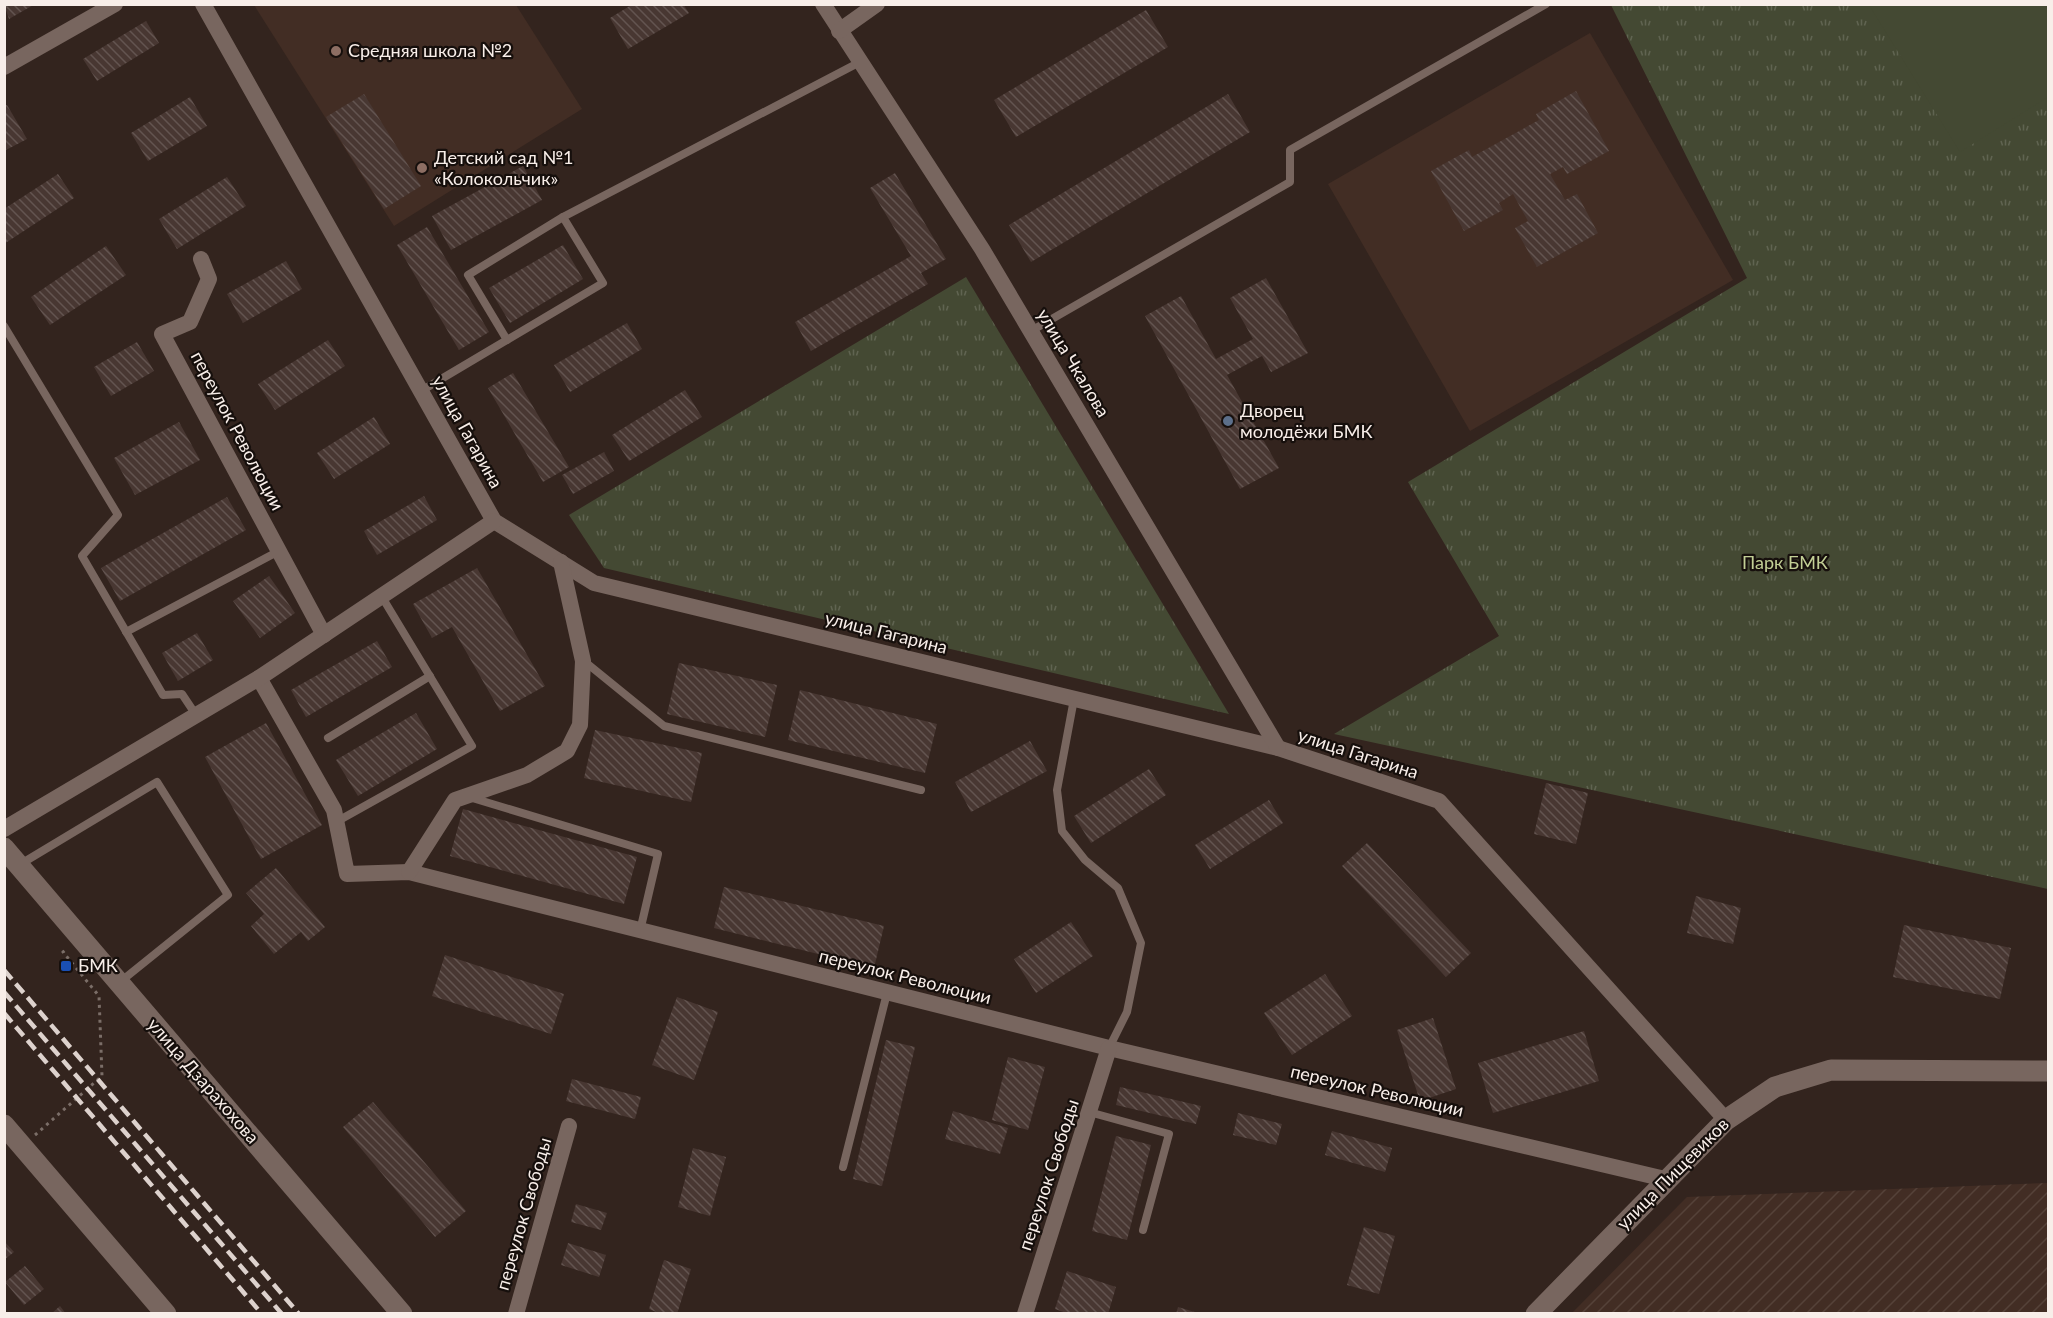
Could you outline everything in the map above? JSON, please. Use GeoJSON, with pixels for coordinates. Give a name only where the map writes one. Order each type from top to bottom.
{"type":"FeatureCollection","features":[{"type":"Feature","properties":{"kind":"street"},"geometry":{"type":"LineString","coordinates":[[4,67],[115,4]]}},
{"type":"Feature","properties":{"kind":"street","name":"улица Гагарина"},"geometry":{"type":"LineString","coordinates":[[203,4],[494,521],[594,583],[1278,748],[1439,801],[1726,1120]]}},
{"type":"Feature","properties":{"kind":"street","name":"улица Чкалова"},"geometry":{"type":"LineString","coordinates":[[823,4],[982,249],[1278,748]]}},
{"type":"Feature","properties":{"kind":"street"},"geometry":{"type":"LineString","coordinates":[[839,31],[877,4]]}},
{"type":"Feature","properties":{"kind":"street","name":"переулок Революции"},"geometry":{"type":"LineString","coordinates":[[201,259],[209,279],[190,322],[162,334],[324,635]]}},
{"type":"Feature","properties":{"kind":"street"},"geometry":{"type":"LineString","coordinates":[[4,829],[259,678],[494,521]]}},
{"type":"Feature","properties":{"kind":"street"},"geometry":{"type":"LineString","coordinates":[[409,872],[455,800],[527,775],[567,751],[580,725],[584,661],[561,562]]}},
{"type":"Feature","properties":{"kind":"street","name":"переулок Революции"},"geometry":{"type":"LineString","coordinates":[[259,678],[334,810],[347,874],[409,872],[1109,1048],[1665,1179]]}},
{"type":"Feature","properties":{"kind":"street","name":"улица Дзарахохова"},"geometry":{"type":"LineString","coordinates":[[4,848],[402,1314]]}},
{"type":"Feature","properties":{"kind":"street","name":"переулок Свободы"},"geometry":{"type":"LineString","coordinates":[[1025,1314],[1109,1048]]}},
{"type":"Feature","properties":{"kind":"street","name":"улица Пищевиков"},"geometry":{"type":"LineString","coordinates":[[1536,1314],[1665,1179],[1726,1120],[1775,1087],[1831,1070],[2049,1071]]}},
{"type":"Feature","properties":{"kind":"street"},"geometry":{"type":"LineString","coordinates":[[4,1125],[165,1314]]}},
{"type":"Feature","properties":{"kind":"street","name":"переулок Свободы"},"geometry":{"type":"LineString","coordinates":[[516,1314],[568,1126]]}},
{"type":"Feature","properties":{"kind":"lane"},"geometry":{"type":"LineString","coordinates":[[1031,331],[1290,182],[1290,150],[1546,4]]}},
{"type":"Feature","properties":{"kind":"lane"},"geometry":{"type":"LineString","coordinates":[[507,340],[468,275],[563,217],[860,62]]}},
{"type":"Feature","properties":{"kind":"lane"},"geometry":{"type":"LineString","coordinates":[[421,392],[603,283],[563,217]]}},
{"type":"Feature","properties":{"kind":"lane"},"geometry":{"type":"LineString","coordinates":[[4,326],[8,339],[118,515],[82,556],[163,695],[182,694],[196,715]]}},
{"type":"Feature","properties":{"kind":"lane"},"geometry":{"type":"LineString","coordinates":[[126,632],[279,550]]}},
{"type":"Feature","properties":{"kind":"lane"},"geometry":{"type":"LineString","coordinates":[[336,823],[472,746],[382,597]]}},
{"type":"Feature","properties":{"kind":"lane"},"geometry":{"type":"LineString","coordinates":[[584,661],[664,726],[921,790]]}},
{"type":"Feature","properties":{"kind":"lane"},"geometry":{"type":"LineString","coordinates":[[328,738],[430,676]]}},
{"type":"Feature","properties":{"kind":"lane"},"geometry":{"type":"LineString","coordinates":[[1074,699],[1057,790],[1062,831],[1084,860],[1118,888],[1141,943],[1127,1012],[1109,1048]]}},
{"type":"Feature","properties":{"kind":"lane"},"geometry":{"type":"LineString","coordinates":[[19,865],[157,782],[228,895],[120,982]]}},
{"type":"Feature","properties":{"kind":"lane"},"geometry":{"type":"LineString","coordinates":[[466,796],[658,854],[640,931]]}},
{"type":"Feature","properties":{"kind":"lane"},"geometry":{"type":"LineString","coordinates":[[843,1167],[887,993]]}},
{"type":"Feature","properties":{"kind":"lane"},"geometry":{"type":"LineString","coordinates":[[1089,1112],[1169,1134],[1143,1230]]}},
{"type":"Feature","properties":{"kind":"path"},"geometry":{"type":"LineString","coordinates":[[23,1146],[102,1076],[99,996],[63,952],[82,937]]}},
{"type":"Feature","properties":{"kind":"shaded area","name":"Детский сад №1 «Колокольчик»"},"geometry":{"type":"Polygon","coordinates":[[[254,5],[516,5],[582,109],[394,226],[254,5]]]}},
{"type":"Feature","properties":{"kind":"shaded area"},"geometry":{"type":"Polygon","coordinates":[[[1590,33],[1733,280],[1470,431],[1328,184],[1590,33]]]}},
{"type":"Feature","properties":{"kind":"shaded area"},"geometry":{"type":"Polygon","coordinates":[[[2048,1183],[2048,1313],[1572,1313],[1687,1197],[2048,1183]]]}},
{"type":"Feature","properties":{"kind":"green space","name":"Парк БМК"},"geometry":{"type":"Polygon","coordinates":[[[1611,5],[2048,5],[2048,889],[1334,734],[1499,636],[1408,482],[1747,278],[1611,5]]]}},
{"type":"Feature","properties":{"kind":"green space"},"geometry":{"type":"Polygon","coordinates":[[[1869,5],[2048,5],[2048,97],[1960,152],[1869,5]]]}},
{"type":"Feature","properties":{"kind":"green space"},"geometry":{"type":"Polygon","coordinates":[[[966,277],[1229,714],[604,568],[569,515],[966,277]]]}},
{"type":"Feature","properties":{"kind":"building"},"geometry":{"type":"Polygon","coordinates":[[[4,4],[35,4],[9,19],[4,4]]]}},
{"type":"Feature","properties":{"kind":"building"},"geometry":{"type":"Polygon","coordinates":[[[633,4],[683,4],[689,13],[628,49],[610,18],[633,4]]]}},
{"type":"Feature","properties":{"kind":"building"},"geometry":{"type":"Polygon","coordinates":[[[1146,10],[1168,47],[1016,137],[994,100],[1146,10]]]}},
{"type":"Feature","properties":{"kind":"building"},"geometry":{"type":"Polygon","coordinates":[[[146,21],[159,43],[97,81],[83,59],[146,21]]]}},
{"type":"Feature","properties":{"kind":"building"},"geometry":{"type":"Polygon","coordinates":[[[1576,91],[1609,151],[1567,174],[1563,167],[1550,174],[1565,200],[1577,194],[1598,233],[1537,267],[1515,228],[1528,221],[1513,194],[1499,203],[1503,210],[1464,231],[1431,171],[1469,150],[1472,157],[1539,120],[1536,114],[1576,91]]]}},
{"type":"Feature","properties":{"kind":"building"},"geometry":{"type":"Polygon","coordinates":[[[364,94],[421,186],[384,209],[326,117],[364,94]]]}},
{"type":"Feature","properties":{"kind":"building"},"geometry":{"type":"Polygon","coordinates":[[[1228,94],[1250,132],[1031,262],[1009,225],[1228,94]]]}},
{"type":"Feature","properties":{"kind":"building"},"geometry":{"type":"Polygon","coordinates":[[[190,97],[207,126],[148,161],[131,133],[190,97]]]}},
{"type":"Feature","properties":{"kind":"building"},"geometry":{"type":"Polygon","coordinates":[[[7,105],[27,139],[4,151],[4,106],[7,105]]]}},
{"type":"Feature","properties":{"kind":"building"},"geometry":{"type":"Polygon","coordinates":[[[523,166],[542,200],[451,250],[432,216],[523,166]]]}},
{"type":"Feature","properties":{"kind":"building"},"geometry":{"type":"Polygon","coordinates":[[[895,173],[946,259],[921,273],[928,284],[811,351],[795,322],[911,256],[870,188],[895,173]]]}},
{"type":"Feature","properties":{"kind":"building"},"geometry":{"type":"Polygon","coordinates":[[[58,174],[74,198],[4,244],[4,209],[58,174]]]}},
{"type":"Feature","properties":{"kind":"building"},"geometry":{"type":"Polygon","coordinates":[[[227,177],[246,206],[177,249],[159,219],[227,177]]]}},
{"type":"Feature","properties":{"kind":"building"},"geometry":{"type":"Polygon","coordinates":[[[427,227],[489,332],[459,350],[397,245],[427,227]]]}},
{"type":"Feature","properties":{"kind":"building"},"geometry":{"type":"Polygon","coordinates":[[[563,245],[583,279],[510,323],[489,288],[563,245]]]}},
{"type":"Feature","properties":{"kind":"building"},"geometry":{"type":"Polygon","coordinates":[[[106,246],[126,275],[50,325],[31,297],[106,246]]]}},
{"type":"Feature","properties":{"kind":"building"},"geometry":{"type":"Polygon","coordinates":[[[286,261],[302,289],[243,323],[227,294],[286,261]]]}},
{"type":"Feature","properties":{"kind":"building","name":"Дворец молодёжи БМК"},"geometry":{"type":"Polygon","coordinates":[[[1266,278],[1308,353],[1271,372],[1262,356],[1227,375],[1279,468],[1240,489],[1145,316],[1181,296],[1216,359],[1253,339],[1230,298],[1266,278]]]}},
{"type":"Feature","properties":{"kind":"building"},"geometry":{"type":"Polygon","coordinates":[[[627,323],[642,349],[570,392],[554,365],[627,323]]]}},
{"type":"Feature","properties":{"kind":"building"},"geometry":{"type":"Polygon","coordinates":[[[328,340],[345,366],[275,410],[258,384],[328,340]]]}},
{"type":"Feature","properties":{"kind":"building"},"geometry":{"type":"Polygon","coordinates":[[[137,342],[154,371],[111,396],[94,367],[137,342]]]}},
{"type":"Feature","properties":{"kind":"building"},"geometry":{"type":"Polygon","coordinates":[[[513,373],[569,467],[543,482],[488,388],[513,373]]]}},
{"type":"Feature","properties":{"kind":"building"},"geometry":{"type":"Polygon","coordinates":[[[685,390],[702,417],[629,461],[612,435],[685,390]]]}},
{"type":"Feature","properties":{"kind":"building"},"geometry":{"type":"Polygon","coordinates":[[[374,417],[390,444],[334,479],[317,453],[374,417]]]}},
{"type":"Feature","properties":{"kind":"building"},"geometry":{"type":"Polygon","coordinates":[[[179,422],[200,460],[135,495],[114,458],[179,422]]]}},
{"type":"Feature","properties":{"kind":"building"},"geometry":{"type":"Polygon","coordinates":[[[604,452],[614,471],[573,494],[562,475],[604,452]]]}},
{"type":"Feature","properties":{"kind":"building"},"geometry":{"type":"Polygon","coordinates":[[[424,496],[437,520],[377,555],[364,531],[424,496]]]}},
{"type":"Feature","properties":{"kind":"building"},"geometry":{"type":"Polygon","coordinates":[[[227,497],[246,530],[120,601],[101,568],[227,497]]]}},
{"type":"Feature","properties":{"kind":"building"},"geometry":{"type":"Polygon","coordinates":[[[477,568],[545,686],[500,711],[452,627],[432,638],[413,604],[477,568]]]}},
{"type":"Feature","properties":{"kind":"building"},"geometry":{"type":"Polygon","coordinates":[[[269,576],[295,613],[260,638],[233,601],[269,576]]]}},
{"type":"Feature","properties":{"kind":"building"},"geometry":{"type":"Polygon","coordinates":[[[197,633],[213,660],[178,681],[162,653],[197,633]]]}},
{"type":"Feature","properties":{"kind":"building"},"geometry":{"type":"Polygon","coordinates":[[[377,641],[392,667],[306,717],[291,690],[377,641]]]}},
{"type":"Feature","properties":{"kind":"building"},"geometry":{"type":"Polygon","coordinates":[[[679,663],[777,685],[765,737],[667,714],[679,663]]]}},
{"type":"Feature","properties":{"kind":"building"},"geometry":{"type":"Polygon","coordinates":[[[800,690],[937,724],[925,773],[788,740],[800,690]]]}},
{"type":"Feature","properties":{"kind":"building"},"geometry":{"type":"Polygon","coordinates":[[[416,713],[437,749],[358,796],[336,760],[416,713]]]}},
{"type":"Feature","properties":{"kind":"building"},"geometry":{"type":"Polygon","coordinates":[[[266,723],[322,825],[261,859],[205,757],[266,723]]]}},
{"type":"Feature","properties":{"kind":"building"},"geometry":{"type":"Polygon","coordinates":[[[595,730],[702,753],[691,802],[584,778],[595,730]]]}},
{"type":"Feature","properties":{"kind":"building"},"geometry":{"type":"Polygon","coordinates":[[[1030,741],[1047,771],[971,812],[955,782],[1030,741]]]}},
{"type":"Feature","properties":{"kind":"building"},"geometry":{"type":"Polygon","coordinates":[[[1149,769],[1166,795],[1091,843],[1074,816],[1149,769]]]}},
{"type":"Feature","properties":{"kind":"building"},"geometry":{"type":"Polygon","coordinates":[[[1546,783],[1588,793],[1576,844],[1534,834],[1546,783]]]}},
{"type":"Feature","properties":{"kind":"building"},"geometry":{"type":"Polygon","coordinates":[[[1269,800],[1283,823],[1210,869],[1195,845],[1269,800]]]}},
{"type":"Feature","properties":{"kind":"building"},"geometry":{"type":"Polygon","coordinates":[[[463,809],[637,857],[624,904],[450,856],[463,809]]]}},
{"type":"Feature","properties":{"kind":"building"},"geometry":{"type":"Polygon","coordinates":[[[1367,843],[1471,953],[1446,977],[1342,866],[1367,843]]]}},
{"type":"Feature","properties":{"kind":"building"},"geometry":{"type":"Polygon","coordinates":[[[276,868],[325,927],[308,941],[301,932],[274,954],[251,926],[264,914],[246,893],[276,868]]]}},
{"type":"Feature","properties":{"kind":"building"},"geometry":{"type":"Polygon","coordinates":[[[724,887],[884,926],[874,968],[714,928],[724,887]]]}},
{"type":"Feature","properties":{"kind":"building"},"geometry":{"type":"Polygon","coordinates":[[[1696,896],[1741,908],[1733,944],[1687,933],[1696,896]]]}},
{"type":"Feature","properties":{"kind":"building"},"geometry":{"type":"Polygon","coordinates":[[[1071,922],[1093,956],[1036,993],[1014,959],[1071,922]]]}},
{"type":"Feature","properties":{"kind":"building"},"geometry":{"type":"Polygon","coordinates":[[[1904,925],[2011,948],[2000,999],[1893,977],[1904,925]]]}},
{"type":"Feature","properties":{"kind":"building"},"geometry":{"type":"Polygon","coordinates":[[[445,955],[564,994],[551,1034],[432,996],[445,955]]]}},
{"type":"Feature","properties":{"kind":"building"},"geometry":{"type":"Polygon","coordinates":[[[1325,974],[1352,1016],[1292,1055],[1264,1013],[1325,974]]]}},
{"type":"Feature","properties":{"kind":"building"},"geometry":{"type":"Polygon","coordinates":[[[677,997],[718,1012],[694,1080],[652,1065],[677,997]]]}},
{"type":"Feature","properties":{"kind":"building"},"geometry":{"type":"Polygon","coordinates":[[[1433,1018],[1456,1089],[1420,1101],[1397,1030],[1433,1018]]]}},
{"type":"Feature","properties":{"kind":"building"},"geometry":{"type":"Polygon","coordinates":[[[1584,1031],[1599,1081],[1493,1113],[1478,1063],[1584,1031]]]}},
{"type":"Feature","properties":{"kind":"building"},"geometry":{"type":"Polygon","coordinates":[[[886,1040],[915,1047],[882,1186],[853,1179],[886,1040]]]}},
{"type":"Feature","properties":{"kind":"building"},"geometry":{"type":"Polygon","coordinates":[[[1008,1057],[1045,1067],[1028,1130],[992,1120],[1008,1057]]]}},
{"type":"Feature","properties":{"kind":"building"},"geometry":{"type":"Polygon","coordinates":[[[572,1079],[641,1097],[635,1119],[566,1101],[572,1079]]]}},
{"type":"Feature","properties":{"kind":"building"},"geometry":{"type":"Polygon","coordinates":[[[1120,1087],[1201,1106],[1196,1124],[1116,1105],[1120,1087]]]}},
{"type":"Feature","properties":{"kind":"building"},"geometry":{"type":"Polygon","coordinates":[[[373,1102],[466,1211],[435,1237],[343,1127],[373,1102]]]}},
{"type":"Feature","properties":{"kind":"building"},"geometry":{"type":"Polygon","coordinates":[[[953,1111],[1008,1128],[1000,1154],[945,1139],[953,1111]]]}},
{"type":"Feature","properties":{"kind":"building"},"geometry":{"type":"Polygon","coordinates":[[[1238,1113],[1282,1124],[1276,1145],[1233,1135],[1238,1113]]]}},
{"type":"Feature","properties":{"kind":"building"},"geometry":{"type":"Polygon","coordinates":[[[1332,1131],[1392,1148],[1385,1172],[1325,1155],[1332,1131]]]}},
{"type":"Feature","properties":{"kind":"building"},"geometry":{"type":"Polygon","coordinates":[[[1116,1136],[1151,1145],[1127,1240],[1092,1231],[1116,1136]]]}},
{"type":"Feature","properties":{"kind":"building"},"geometry":{"type":"Polygon","coordinates":[[[693,1148],[726,1157],[710,1216],[678,1207],[693,1148]]]}},
{"type":"Feature","properties":{"kind":"building"},"geometry":{"type":"Polygon","coordinates":[[[576,1204],[607,1213],[601,1230],[571,1222],[576,1204]]]}},
{"type":"Feature","properties":{"kind":"building"},"geometry":{"type":"Polygon","coordinates":[[[1364,1227],[1395,1236],[1379,1294],[1347,1285],[1364,1227]]]}},
{"type":"Feature","properties":{"kind":"building"},"geometry":{"type":"Polygon","coordinates":[[[4,1241],[14,1252],[4,1260],[4,1241]]]}},
{"type":"Feature","properties":{"kind":"building"},"geometry":{"type":"Polygon","coordinates":[[[568,1243],[606,1255],[599,1277],[561,1265],[568,1243]]]}},
{"type":"Feature","properties":{"kind":"building"},"geometry":{"type":"Polygon","coordinates":[[[664,1260],[691,1269],[677,1314],[661,1314],[649,1309],[664,1260]]]}},
{"type":"Feature","properties":{"kind":"building"},"geometry":{"type":"Polygon","coordinates":[[[25,1266],[44,1289],[24,1305],[5,1282],[25,1266]]]}},
{"type":"Feature","properties":{"kind":"building"},"geometry":{"type":"Polygon","coordinates":[[[1067,1271],[1116,1287],[1108,1314],[1069,1314],[1055,1309],[1067,1271]]]}},
{"type":"Feature","properties":{"kind":"building"},"geometry":{"type":"Polygon","coordinates":[[[60,1306],[66,1314],[51,1314],[60,1306]]]}},
{"type":"Feature","properties":{"kind":"building"},"geometry":{"type":"Polygon","coordinates":[[[1178,1307],[1198,1313],[1198,1314],[1176,1314],[1178,1307]]]}},
{"type":"Feature","properties":{"kind":"railway"},"geometry":{"type":"LineString","coordinates":[[4,970],[299,1314]]}},
{"type":"Feature","properties":{"kind":"railway"},"geometry":{"type":"LineString","coordinates":[[4,992],[282,1314]]}},
{"type":"Feature","properties":{"kind":"railway"},"geometry":{"type":"LineString","coordinates":[[4,1013],[262,1314]]}},
{"type":"Feature","properties":{"kind":"place","name":"Средняя школа №2"},"geometry":{"type":"Point","coordinates":[336,51]}},
{"type":"Feature","properties":{"kind":"place","name":"Детский сад №1 «Колокольчик»"},"geometry":{"type":"Point","coordinates":[422,168]}},
{"type":"Feature","properties":{"kind":"place","name":"Дворец молодёжи БМК"},"geometry":{"type":"Point","coordinates":[1228,421]}},
{"type":"Feature","properties":{"kind":"place","name":"БМК"},"geometry":{"type":"Point","coordinates":[66,966]}}]}
